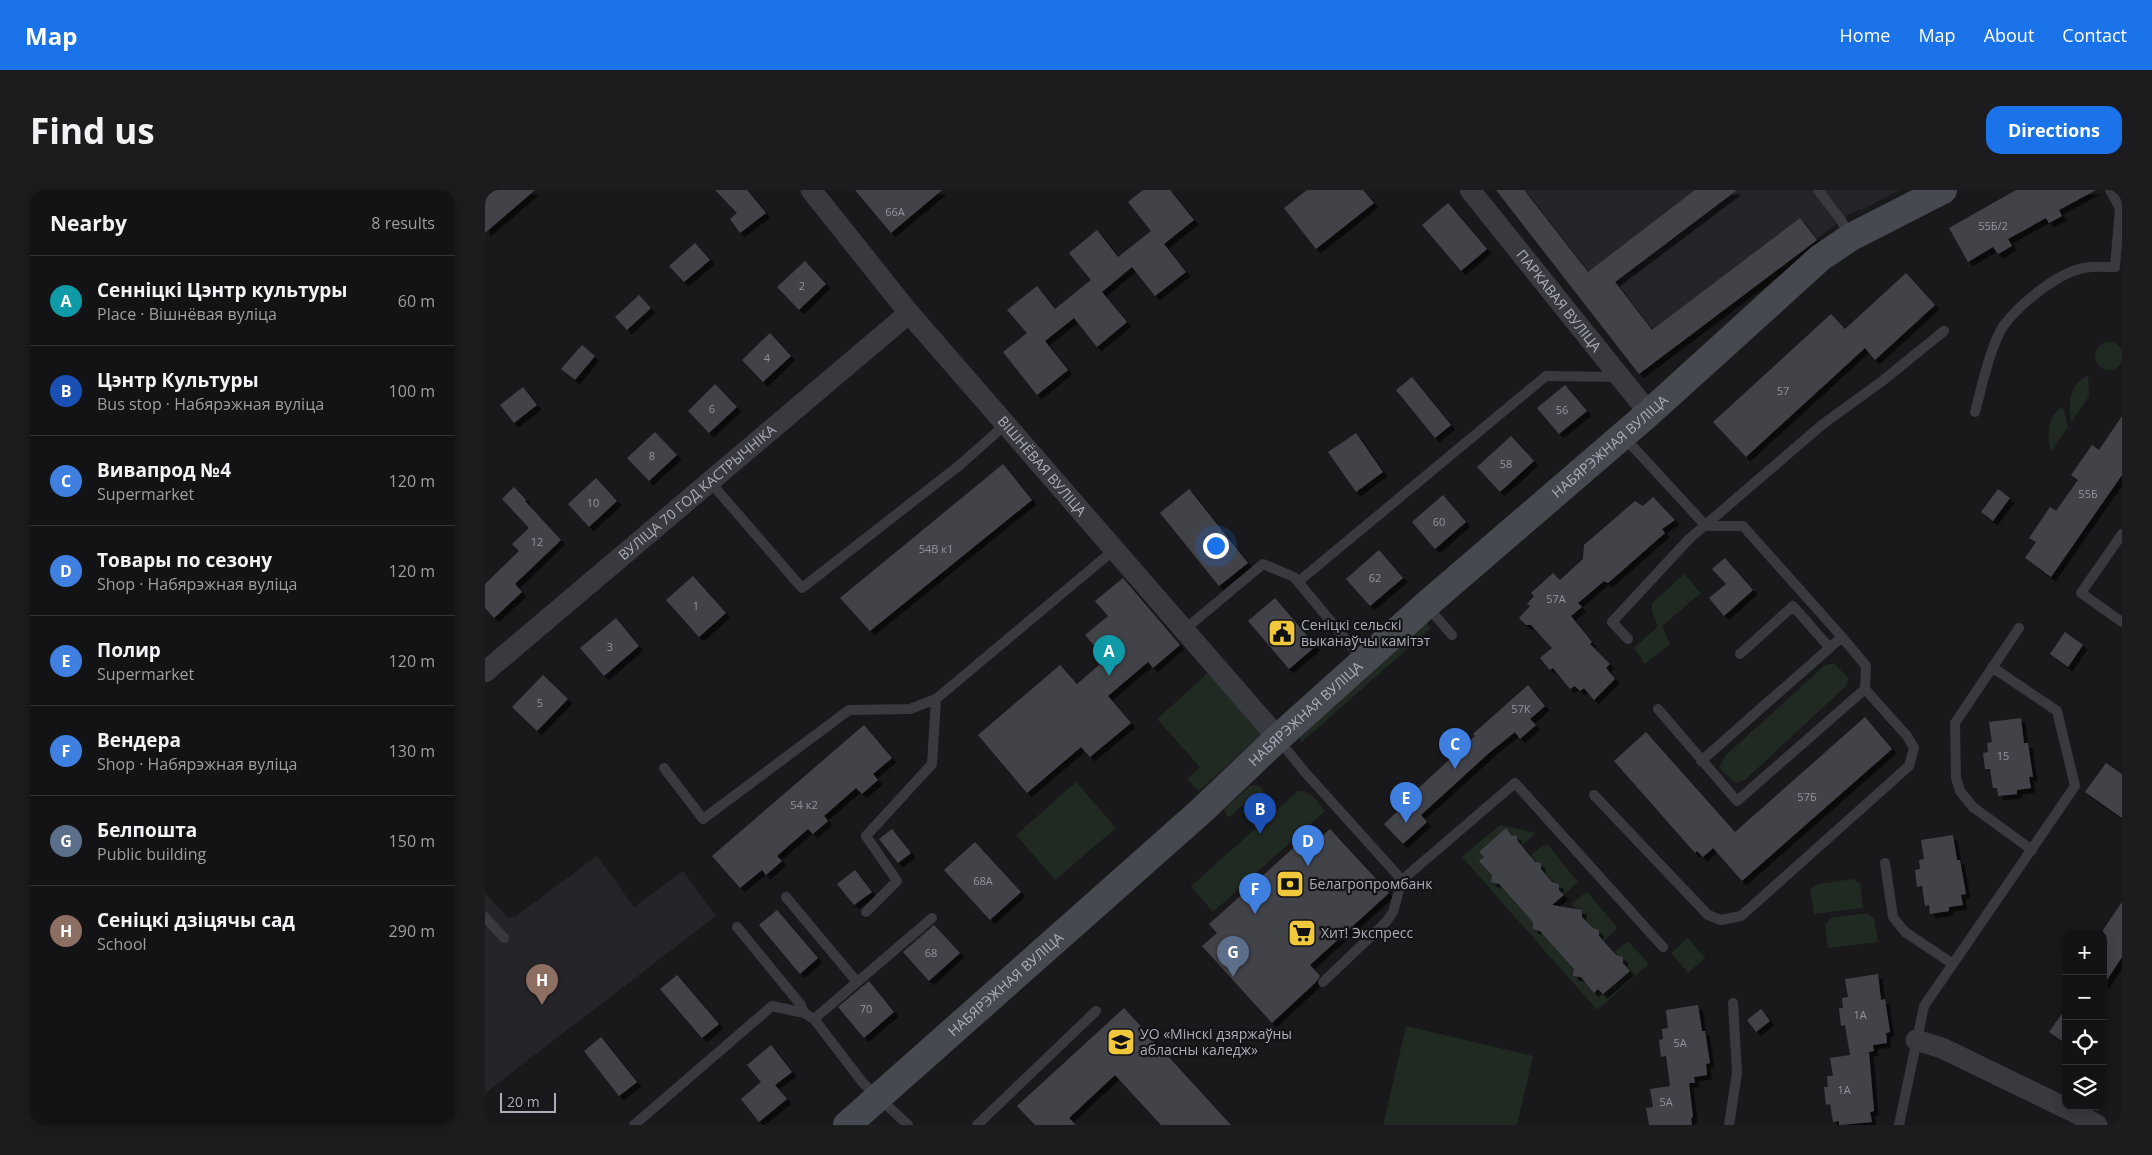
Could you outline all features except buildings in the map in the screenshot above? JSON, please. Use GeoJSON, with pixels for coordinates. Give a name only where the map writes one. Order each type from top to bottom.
{"type":"FeatureCollection","features":[{"type":"Feature","properties":{"kind":"street","name":"ВІШНЁВАЯ ВУЛІЦА"},"geometry":{"type":"LineString","coordinates":[[811,190],[909,313],[1278,738]]}},
{"type":"Feature","properties":{"kind":"street","name":"ПАРКАВАЯ ВУЛІЦА"},"geometry":{"type":"LineString","coordinates":[[1470,190],[1649,413]]}},
{"type":"Feature","properties":{"kind":"street","name":"НАБЯРЭЖНАЯ ВУЛІЦА"},"geometry":{"type":"LineString","coordinates":[[847,1125],[1200,812],[1363,661],[1649,413],[1820,258],[1851,237],[1943,190]]}},
{"type":"Feature","properties":{"kind":"street","name":"ВУЛІЦА 70 ГОД КАСТРЫЧНІКА"},"geometry":{"type":"LineString","coordinates":[[485,672],[711,483],[909,313]]}},
{"type":"Feature","properties":{"kind":"street"},"geometry":{"type":"LineString","coordinates":[[1916,1040],[1941,1048],[2097,1125]]}},
{"type":"Feature","properties":{"kind":"lane"},"geometry":{"type":"LineString","coordinates":[[1818,190],[1841,220],[1851,237]]}},
{"type":"Feature","properties":{"kind":"lane"},"geometry":{"type":"LineString","coordinates":[[1975,412],[1990,358],[2003,326],[2030,298],[2054,280],[2083,268],[2115,267],[2120,208],[2110,190]]}},
{"type":"Feature","properties":{"kind":"lane"},"geometry":{"type":"LineString","coordinates":[[1628,639],[1612,622],[1689,539],[1823,424],[1881,382],[1944,331]]}},
{"type":"Feature","properties":{"kind":"lane"},"geometry":{"type":"LineString","coordinates":[[1298,582],[1546,376],[1620,377]]}},
{"type":"Feature","properties":{"kind":"lane"},"geometry":{"type":"LineString","coordinates":[[711,483],[802,588],[961,464],[1006,424]]}},
{"type":"Feature","properties":{"kind":"lane"},"geometry":{"type":"LineString","coordinates":[[1594,795],[1708,915],[1721,920],[1741,916],[1909,766],[1914,748],[1907,736],[1865,689],[1866,666],[1842,636],[1743,526],[1706,526],[1623,435]]}},
{"type":"Feature","properties":{"kind":"lane"},"geometry":{"type":"LineString","coordinates":[[2120,541],[2081,593],[2122,622]]}},
{"type":"Feature","properties":{"kind":"lane"},"geometry":{"type":"LineString","coordinates":[[664,768],[703,820],[849,710],[910,708],[936,700],[1115,550]]}},
{"type":"Feature","properties":{"kind":"lane"},"geometry":{"type":"LineString","coordinates":[[1184,630],[1263,564],[1293,577],[1363,661]]}},
{"type":"Feature","properties":{"kind":"lane"},"geometry":{"type":"LineString","coordinates":[[1426,605],[1452,635]]}},
{"type":"Feature","properties":{"kind":"lane"},"geometry":{"type":"LineString","coordinates":[[1740,654],[1793,606],[1829,648]]}},
{"type":"Feature","properties":{"kind":"lane"},"geometry":{"type":"LineString","coordinates":[[2019,628],[1955,723],[1956,778],[1959,790],[1973,807],[2032,850]]}},
{"type":"Feature","properties":{"kind":"lane"},"geometry":{"type":"LineString","coordinates":[[1701,761],[1842,636]]}},
{"type":"Feature","properties":{"kind":"lane"},"geometry":{"type":"LineString","coordinates":[[1899,1125],[1924,1006],[2075,786],[2057,711],[1992,667]]}},
{"type":"Feature","properties":{"kind":"lane"},"geometry":{"type":"LineString","coordinates":[[1658,709],[1737,801],[1865,689]]}},
{"type":"Feature","properties":{"kind":"lane"},"geometry":{"type":"LineString","coordinates":[[866,912],[897,881],[867,836],[931,764],[936,700]]}},
{"type":"Feature","properties":{"kind":"lane"},"geometry":{"type":"LineString","coordinates":[[1278,738],[1309,777],[1402,880]]}},
{"type":"Feature","properties":{"kind":"lane"},"geometry":{"type":"LineString","coordinates":[[1323,982],[1387,922],[1396,905],[1402,880],[1515,783],[1663,947]]}},
{"type":"Feature","properties":{"kind":"lane"},"geometry":{"type":"LineString","coordinates":[[1885,863],[1893,917],[1905,932],[1953,964]]}},
{"type":"Feature","properties":{"kind":"lane"},"geometry":{"type":"LineString","coordinates":[[786,897],[857,982]]}},
{"type":"Feature","properties":{"kind":"lane"},"geometry":{"type":"LineString","coordinates":[[485,917],[504,938]]}},
{"type":"Feature","properties":{"kind":"lane"},"geometry":{"type":"LineString","coordinates":[[814,1019],[932,918]]}},
{"type":"Feature","properties":{"kind":"lane"},"geometry":{"type":"LineString","coordinates":[[737,927],[801,1005],[804,1013]]}},
{"type":"Feature","properties":{"kind":"lane"},"geometry":{"type":"LineString","coordinates":[[1729,1125],[1737,1073],[1733,1003]]}},
{"type":"Feature","properties":{"kind":"lane"},"geometry":{"type":"LineString","coordinates":[[634,1125],[772,1006],[804,1013],[814,1019],[863,1083],[908,1125]]}},
{"type":"Feature","properties":{"kind":"lane"},"geometry":{"type":"LineString","coordinates":[[977,1125],[1096,1012]]}},
{"type":"Feature","properties":{"kind":"shaded area"},"geometry":{"type":"Polygon","coordinates":[[[1496,190],[1900,190],[1866,208],[1851,213],[1639,374],[1496,190]]]}},
{"type":"Feature","properties":{"kind":"shaded area"},"geometry":{"type":"Polygon","coordinates":[[[2109,342],[2119,346],[2123,356],[2119,366],[2109,370],[2099,366],[2095,356],[2099,346],[2109,342]]]}},
{"type":"Feature","properties":{"kind":"shaded area"},"geometry":{"type":"Polygon","coordinates":[[[2088,375],[2089,396],[2071,423],[2070,402],[2073,390],[2081,379],[2088,375]]]}},
{"type":"Feature","properties":{"kind":"shaded area"},"geometry":{"type":"Polygon","coordinates":[[[2063,407],[2068,427],[2051,452],[2049,427],[2053,415],[2063,407]]]}},
{"type":"Feature","properties":{"kind":"shaded area"},"geometry":{"type":"Polygon","coordinates":[[[1684,574],[1701,593],[1662,626],[1670,644],[1645,664],[1634,648],[1658,626],[1652,612],[1652,603],[1684,574]]]}},
{"type":"Feature","properties":{"kind":"shaded area"},"geometry":{"type":"Polygon","coordinates":[[[1422,618],[1431,628],[1302,742],[1295,732],[1422,618]]]}},
{"type":"Feature","properties":{"kind":"shaded area"},"geometry":{"type":"Polygon","coordinates":[[[1834,663],[1849,679],[1845,687],[1745,780],[1735,783],[1719,767],[1726,755],[1825,665],[1834,663]]]}},
{"type":"Feature","properties":{"kind":"shaded area"},"geometry":{"type":"Polygon","coordinates":[[[1210,671],[1265,732],[1199,791],[1187,779],[1200,767],[1157,719],[1210,671]]]}},
{"type":"Feature","properties":{"kind":"shaded area"},"geometry":{"type":"Polygon","coordinates":[[[1076,782],[1116,828],[1055,880],[1016,835],[1076,782]]]}},
{"type":"Feature","properties":{"kind":"shaded area"},"geometry":{"type":"Polygon","coordinates":[[[1251,785],[1259,786],[1265,793],[1253,803],[1249,799],[1230,817],[1226,815],[1224,809],[1251,785]]]}},
{"type":"Feature","properties":{"kind":"shaded area"},"geometry":{"type":"Polygon","coordinates":[[[1298,791],[1307,792],[1317,800],[1325,811],[1213,912],[1191,886],[1298,791]]]}},
{"type":"Feature","properties":{"kind":"shaded area"},"geometry":{"type":"Polygon","coordinates":[[[1500,825],[1536,833],[1521,846],[1517,841],[1517,836],[1511,835],[1506,828],[1479,852],[1484,857],[1480,861],[1492,875],[1491,882],[1499,884],[1533,922],[1533,929],[1540,931],[1567,954],[1563,957],[1574,969],[1574,976],[1581,977],[1594,992],[1598,989],[1603,994],[1630,971],[1623,963],[1623,957],[1616,955],[1614,952],[1628,941],[1648,963],[1647,966],[1597,1010],[1462,857],[1500,825]]]}},
{"type":"Feature","properties":{"kind":"shaded area"},"geometry":{"type":"Polygon","coordinates":[[[1543,845],[1548,845],[1578,882],[1563,895],[1559,890],[1559,884],[1549,878],[1544,873],[1541,863],[1535,862],[1530,856],[1543,845]]]}},
{"type":"Feature","properties":{"kind":"shaded area"},"geometry":{"type":"Polygon","coordinates":[[[597,856],[634,907],[683,871],[716,916],[485,1093],[485,893],[507,917],[515,917],[597,856]]]}},
{"type":"Feature","properties":{"kind":"shaded area"},"geometry":{"type":"Polygon","coordinates":[[[1853,879],[1860,884],[1863,908],[1814,914],[1810,889],[1817,884],[1853,879]]]}},
{"type":"Feature","properties":{"kind":"shaded area"},"geometry":{"type":"Polygon","coordinates":[[[1585,893],[1588,893],[1616,926],[1616,930],[1604,941],[1599,936],[1599,930],[1590,925],[1585,920],[1582,911],[1576,909],[1571,904],[1585,893]]]}},
{"type":"Feature","properties":{"kind":"shaded area"},"geometry":{"type":"Polygon","coordinates":[[[1867,913],[1874,918],[1878,942],[1828,948],[1825,924],[1831,918],[1867,913]]]}},
{"type":"Feature","properties":{"kind":"shaded area"},"geometry":{"type":"Polygon","coordinates":[[[1688,938],[1705,958],[1688,973],[1671,953],[1688,938]]]}},
{"type":"Feature","properties":{"kind":"shaded area"},"geometry":{"type":"Polygon","coordinates":[[[1406,1026],[1533,1056],[1517,1125],[1383,1125],[1406,1026]]]}},
{"type":"Feature","properties":{"kind":"place","name":"Сеніцкі сельскі выканаўчы камітэт"},"geometry":{"type":"Point","coordinates":[1282,633]}},
{"type":"Feature","properties":{"kind":"place","name":"Сенніцкі Цэнтр культуры"},"geometry":{"type":"Point","coordinates":[1109,676]}},
{"type":"Feature","properties":{"kind":"place","name":"Вивапрод №4"},"geometry":{"type":"Point","coordinates":[1455,769]}},
{"type":"Feature","properties":{"kind":"place","name":"Полир"},"geometry":{"type":"Point","coordinates":[1406,823]}},
{"type":"Feature","properties":{"kind":"place","name":"Цэнтр Культуры"},"geometry":{"type":"Point","coordinates":[1260,834]}},
{"type":"Feature","properties":{"kind":"place","name":"Товары по сезону"},"geometry":{"type":"Point","coordinates":[1308,866]}},
{"type":"Feature","properties":{"kind":"place","name":"Белагропромбанк"},"geometry":{"type":"Point","coordinates":[1290,884]}},
{"type":"Feature","properties":{"kind":"place","name":"Вендера"},"geometry":{"type":"Point","coordinates":[1255,914]}},
{"type":"Feature","properties":{"kind":"place","name":"Хит! Экспресс"},"geometry":{"type":"Point","coordinates":[1302,933]}},
{"type":"Feature","properties":{"kind":"place","name":"Белпошта"},"geometry":{"type":"Point","coordinates":[1233,977]}},
{"type":"Feature","properties":{"kind":"place","name":"Сеніцкі дзіцячы сад"},"geometry":{"type":"Point","coordinates":[542,1005]}},
{"type":"Feature","properties":{"kind":"place","name":"УО «Мінскі дзяржаўны абласны каледж»"},"geometry":{"type":"Point","coordinates":[1121,1042]}}]}
